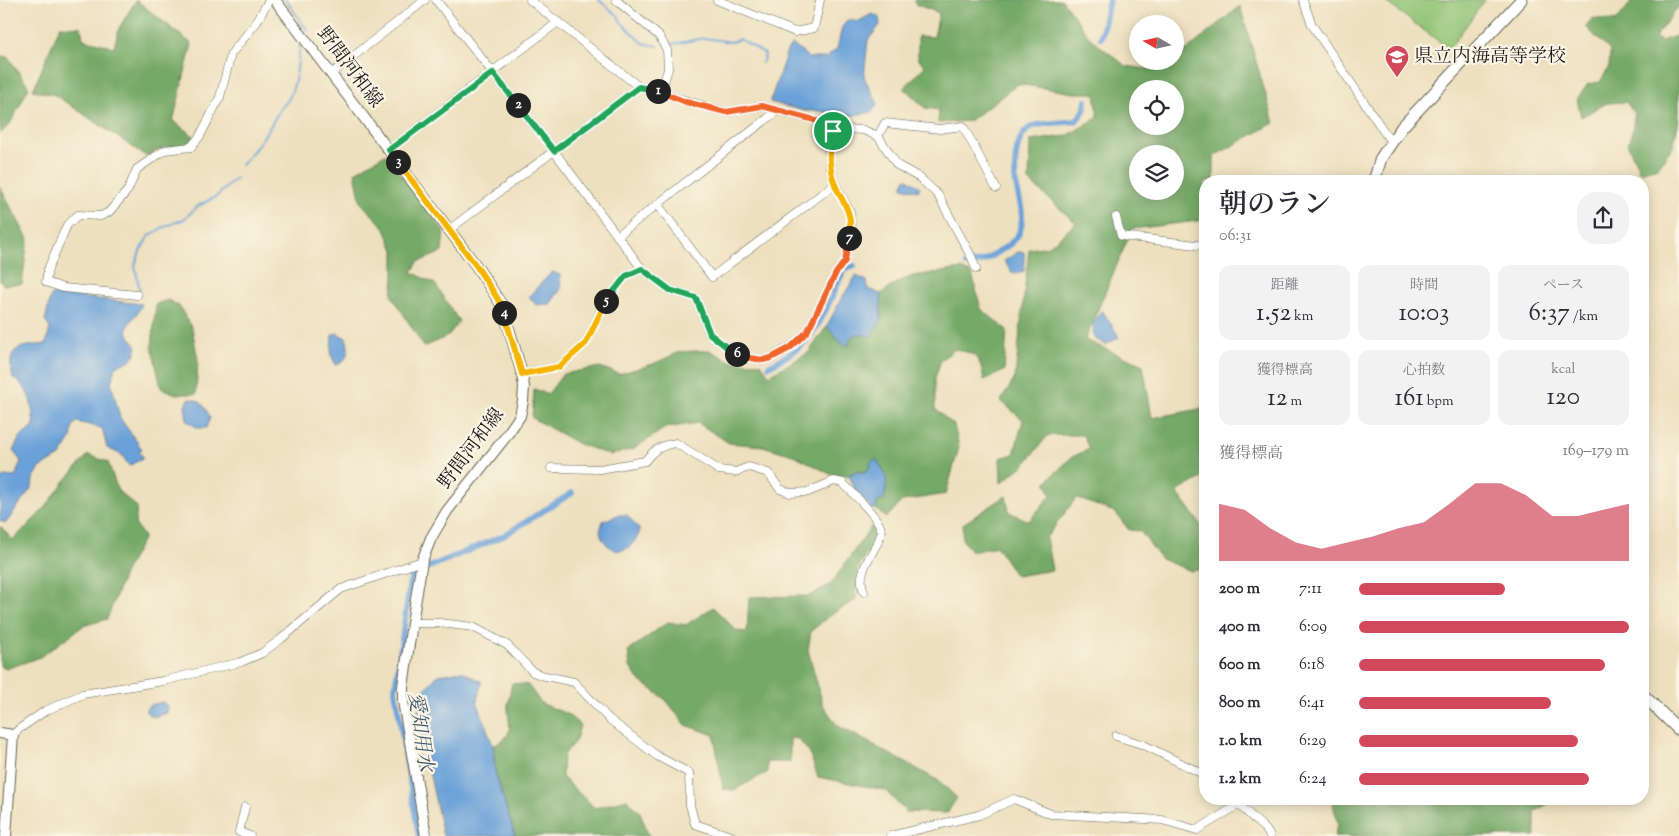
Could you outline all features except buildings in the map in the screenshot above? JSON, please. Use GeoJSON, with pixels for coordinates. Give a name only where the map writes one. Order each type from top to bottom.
{"type":"FeatureCollection","features":[{"type":"Feature","properties":{"kind":"main road","name":"野間河和線"},"geometry":{"type":"LineString","coordinates":[[275,0],[477,267],[501,304],[522,374],[524,387],[520,416],[447,511],[431,538],[422,561],[403,687],[403,701],[426,836]]}},
{"type":"Feature","properties":{"kind":"main road"},"geometry":{"type":"LineString","coordinates":[[1376,175],[1381,158],[1391,142],[1418,109],[1521,0]]}},
{"type":"Feature","properties":{"kind":"main road"},"geometry":{"type":"LineString","coordinates":[[1649,701],[1679,730]]}},
{"type":"Feature","properties":{"kind":"main road"},"geometry":{"type":"LineString","coordinates":[[0,733],[13,735],[6,836]]}},
{"type":"Feature","properties":{"kind":"street"},"geometry":{"type":"LineString","coordinates":[[137,295],[63,288],[46,282],[48,269],[67,225],[78,215],[101,216],[109,212],[128,190],[137,169],[165,150],[191,147],[200,136],[220,97],[231,54],[256,23],[269,0]]}},
{"type":"Feature","properties":{"kind":"street"},"geometry":{"type":"LineString","coordinates":[[331,74],[425,0]]}},
{"type":"Feature","properties":{"kind":"street"},"geometry":{"type":"LineString","coordinates":[[436,0],[554,151],[642,269],[670,290],[696,298],[710,334],[729,349],[744,357],[763,360],[771,358],[790,348],[807,332],[836,273],[845,261],[851,227],[850,212],[835,184],[830,168],[829,148],[833,131]]}},
{"type":"Feature","properties":{"kind":"street"},"geometry":{"type":"LineString","coordinates":[[530,0],[639,87],[726,112],[762,106],[811,119],[826,125],[833,131]]}},
{"type":"Feature","properties":{"kind":"street"},"geometry":{"type":"LineString","coordinates":[[616,0],[659,36],[666,50],[668,69],[661,92]]}},
{"type":"Feature","properties":{"kind":"street"},"geometry":{"type":"LineString","coordinates":[[717,0],[795,32],[814,28],[820,0]]}},
{"type":"Feature","properties":{"kind":"street"},"geometry":{"type":"LineString","coordinates":[[1303,0],[1312,25],[1391,142]]}},
{"type":"Feature","properties":{"kind":"street"},"geometry":{"type":"LineString","coordinates":[[389,150],[558,22]]}},
{"type":"Feature","properties":{"kind":"street"},"geometry":{"type":"LineString","coordinates":[[450,229],[639,87]]}},
{"type":"Feature","properties":{"kind":"street"},"geometry":{"type":"LineString","coordinates":[[617,236],[777,111]]}},
{"type":"Feature","properties":{"kind":"street"},"geometry":{"type":"LineString","coordinates":[[878,136],[885,123],[940,129],[963,126],[996,188]]}},
{"type":"Feature","properties":{"kind":"street"},"geometry":{"type":"LineString","coordinates":[[833,131],[845,129],[863,130],[878,136],[897,164],[920,178],[938,195],[976,269]]}},
{"type":"Feature","properties":{"kind":"street"},"geometry":{"type":"LineString","coordinates":[[658,205],[712,277],[835,184]]}},
{"type":"Feature","properties":{"kind":"street"},"geometry":{"type":"LineString","coordinates":[[1116,217],[1121,236],[1199,245]]}},
{"type":"Feature","properties":{"kind":"street"},"geometry":{"type":"LineString","coordinates":[[522,374],[559,367],[586,343],[604,303],[626,276],[642,269]]}},
{"type":"Feature","properties":{"kind":"street"},"geometry":{"type":"LineString","coordinates":[[551,468],[600,469],[620,467],[645,461],[650,453],[664,445],[676,443],[719,470],[735,472],[749,467],[768,473],[780,490],[790,494],[808,492],[834,481],[843,483],[880,524],[882,535],[863,569],[861,585],[864,592]]}},
{"type":"Feature","properties":{"kind":"street"},"geometry":{"type":"LineString","coordinates":[[13,735],[45,711],[83,694],[163,681],[241,662],[262,653],[341,589],[422,561]]}},
{"type":"Feature","properties":{"kind":"street"},"geometry":{"type":"LineString","coordinates":[[412,623],[440,623],[473,627],[507,645],[533,672],[541,676],[574,682],[616,724],[657,756],[689,773],[690,805],[696,824],[731,836]]}},
{"type":"Feature","properties":{"kind":"street"},"geometry":{"type":"LineString","coordinates":[[1116,736],[1144,745],[1199,772]]}},
{"type":"Feature","properties":{"kind":"street"},"geometry":{"type":"LineString","coordinates":[[890,836],[979,815],[1014,800],[1051,814],[1162,820],[1197,830],[1231,805]]}},
{"type":"Feature","properties":{"kind":"street"},"geometry":{"type":"LineString","coordinates":[[1238,805],[1270,836]]}},
{"type":"Feature","properties":{"kind":"street"},"geometry":{"type":"LineString","coordinates":[[245,808],[239,832],[250,836]]}},
{"type":"Feature","properties":{"kind":"green space"},"geometry":{"type":"Polygon","coordinates":[[[136,0],[192,44],[173,121],[195,137],[189,145],[165,147],[146,156],[55,95],[33,90],[60,26],[81,27],[83,39],[114,47],[119,28],[136,0]]]}},
{"type":"Feature","properties":{"kind":"green space"},"geometry":{"type":"Polygon","coordinates":[[[914,0],[1062,0],[1091,39],[1129,66],[1129,70],[1184,70],[1184,53],[1240,6],[1274,123],[1214,156],[1214,175],[1199,175],[1199,221],[1132,229],[1085,340],[1143,365],[1152,418],[1199,409],[1199,479],[1177,492],[1199,523],[1199,570],[1191,571],[1161,559],[1140,531],[1129,530],[1115,512],[1076,498],[1046,538],[1052,570],[1016,576],[996,546],[972,552],[962,539],[963,524],[1006,496],[1009,512],[1029,521],[1051,495],[1046,482],[1072,457],[1089,449],[1083,435],[1048,435],[1025,464],[1001,483],[1000,458],[1014,454],[1023,420],[1001,401],[1015,378],[1029,249],[1049,246],[1076,223],[1029,181],[1030,141],[1067,136],[1098,117],[1095,93],[1074,93],[1018,84],[969,121],[938,123],[939,110],[925,108],[904,88],[925,66],[918,59],[918,36],[934,37],[939,13],[915,4],[914,0]]]}},
{"type":"Feature","properties":{"kind":"green space"},"geometry":{"type":"Polygon","coordinates":[[[1383,0],[1485,0],[1449,49],[1383,0]]]}},
{"type":"Feature","properties":{"kind":"green space"},"geometry":{"type":"Polygon","coordinates":[[[1633,0],[1679,0],[1679,6],[1655,37],[1661,41],[1679,35],[1679,120],[1673,146],[1658,167],[1640,172],[1628,145],[1633,128],[1634,113],[1626,102],[1607,103],[1581,117],[1577,99],[1588,84],[1600,82],[1609,67],[1610,51],[1586,27],[1593,18],[1616,21],[1633,0]]]}},
{"type":"Feature","properties":{"kind":"green space"},"geometry":{"type":"Polygon","coordinates":[[[0,56],[8,57],[29,87],[10,124],[0,134],[0,56]]]}},
{"type":"Feature","properties":{"kind":"green space"},"geometry":{"type":"Polygon","coordinates":[[[385,154],[444,231],[442,252],[418,262],[412,272],[435,284],[459,321],[448,336],[424,347],[392,296],[394,250],[384,227],[361,203],[355,172],[385,154]]]}},
{"type":"Feature","properties":{"kind":"green space"},"geometry":{"type":"Polygon","coordinates":[[[0,187],[28,239],[22,284],[4,285],[0,281],[0,187]]]}},
{"type":"Feature","properties":{"kind":"green space"},"geometry":{"type":"Polygon","coordinates":[[[961,269],[972,274],[981,309],[1007,330],[1004,371],[984,380],[977,358],[969,353],[955,349],[941,360],[935,378],[935,409],[954,425],[959,447],[946,494],[902,501],[886,518],[876,509],[877,502],[869,469],[865,472],[834,476],[796,456],[763,446],[729,443],[698,423],[665,428],[634,449],[610,455],[579,444],[532,418],[534,389],[548,394],[563,374],[600,367],[619,374],[653,364],[679,352],[709,350],[732,362],[761,363],[769,375],[808,353],[827,326],[839,341],[845,340],[881,321],[881,294],[898,282],[913,276],[961,269]]]}},
{"type":"Feature","properties":{"kind":"green space"},"geometry":{"type":"Polygon","coordinates":[[[168,300],[179,306],[192,328],[198,360],[196,394],[176,394],[161,388],[152,347],[156,304],[168,300]]]}},
{"type":"Feature","properties":{"kind":"green space"},"geometry":{"type":"Polygon","coordinates":[[[88,455],[108,462],[118,491],[137,507],[135,524],[144,537],[125,572],[107,619],[83,626],[40,657],[6,669],[0,666],[0,526],[13,540],[44,509],[64,482],[88,455]]]}},
{"type":"Feature","properties":{"kind":"green space"},"geometry":{"type":"Polygon","coordinates":[[[872,525],[876,536],[858,569],[856,600],[832,614],[811,631],[808,650],[823,705],[837,725],[939,781],[957,798],[947,813],[906,812],[885,790],[818,777],[809,752],[798,739],[790,738],[790,762],[767,762],[768,772],[734,790],[723,789],[714,735],[686,725],[666,700],[638,679],[630,667],[628,651],[668,622],[686,625],[713,607],[737,631],[747,632],[749,597],[809,596],[831,584],[872,525]]]}},
{"type":"Feature","properties":{"kind":"green space"},"geometry":{"type":"Polygon","coordinates":[[[512,683],[528,685],[541,703],[567,714],[580,725],[576,740],[563,755],[562,777],[595,808],[627,799],[640,812],[649,836],[515,836],[495,772],[493,746],[506,737],[510,728],[508,704],[512,683]]]}},
{"type":"Feature","properties":{"kind":"green space"},"geometry":{"type":"Polygon","coordinates":[[[1333,805],[1546,805],[1535,812],[1535,836],[1334,836],[1338,824],[1333,805]]]}},
{"type":"Feature","properties":{"kind":"water"},"geometry":{"type":"Polygon","coordinates":[[[872,14],[879,17],[880,25],[868,40],[864,77],[878,104],[872,112],[838,118],[822,111],[804,111],[770,102],[787,51],[792,44],[809,58],[826,58],[837,49],[842,27],[849,19],[857,22],[872,14]]]}},
{"type":"Feature","properties":{"kind":"water"},"geometry":{"type":"Polygon","coordinates":[[[906,178],[920,187],[918,191],[902,187],[906,178]]]}},
{"type":"Feature","properties":{"kind":"water"},"geometry":{"type":"Polygon","coordinates":[[[1018,252],[1024,252],[1024,271],[1013,274],[1004,261],[1018,252]]]}},
{"type":"Feature","properties":{"kind":"water"},"geometry":{"type":"Polygon","coordinates":[[[552,272],[560,275],[561,289],[550,304],[536,305],[529,296],[552,272]]]}},
{"type":"Feature","properties":{"kind":"water"},"geometry":{"type":"Polygon","coordinates":[[[856,276],[867,281],[868,289],[881,294],[881,321],[870,336],[855,334],[850,338],[849,346],[839,341],[827,326],[856,276]]]}},
{"type":"Feature","properties":{"kind":"water"},"geometry":{"type":"Polygon","coordinates":[[[53,294],[142,304],[128,328],[131,339],[137,346],[134,355],[128,361],[116,366],[111,382],[120,418],[142,449],[139,451],[143,458],[129,466],[122,455],[107,448],[102,428],[77,422],[73,426],[71,439],[60,456],[40,468],[33,479],[32,487],[6,523],[0,521],[0,479],[4,476],[15,477],[21,461],[13,451],[20,437],[34,427],[30,399],[24,387],[13,378],[11,359],[13,354],[22,347],[46,344],[50,328],[45,321],[50,298],[53,294]]]}},
{"type":"Feature","properties":{"kind":"water"},"geometry":{"type":"Polygon","coordinates":[[[1102,310],[1119,337],[1106,345],[1094,338],[1093,324],[1102,310]]]}},
{"type":"Feature","properties":{"kind":"water"},"geometry":{"type":"Polygon","coordinates":[[[337,333],[346,338],[348,350],[344,361],[336,365],[331,355],[332,335],[337,333]]]}},
{"type":"Feature","properties":{"kind":"water"},"geometry":{"type":"Polygon","coordinates":[[[189,399],[197,400],[205,407],[210,418],[206,428],[198,428],[187,421],[185,405],[189,399]]]}},
{"type":"Feature","properties":{"kind":"water"},"geometry":{"type":"Polygon","coordinates":[[[876,459],[885,474],[886,486],[884,499],[877,502],[876,509],[873,510],[856,492],[849,475],[855,472],[865,472],[869,469],[871,462],[876,459]]]}},
{"type":"Feature","properties":{"kind":"water"},"geometry":{"type":"Polygon","coordinates":[[[618,515],[627,515],[640,530],[631,546],[626,549],[615,550],[603,540],[600,531],[603,521],[618,515]]]}},
{"type":"Feature","properties":{"kind":"water"},"geometry":{"type":"Polygon","coordinates":[[[462,671],[482,682],[477,701],[493,746],[495,772],[515,836],[443,836],[417,716],[423,691],[438,675],[462,671]]]}},
{"type":"Feature","properties":{"kind":"water"},"geometry":{"type":"Polygon","coordinates":[[[163,702],[168,707],[167,713],[152,716],[145,710],[150,705],[163,702]]]}},
{"type":"Feature","properties":{"kind":"waterway"},"geometry":{"type":"LineString","coordinates":[[286,0],[308,31]]}},
{"type":"Feature","properties":{"kind":"waterway"},"geometry":{"type":"LineString","coordinates":[[599,0],[618,16],[621,22],[643,43],[658,46]]}},
{"type":"Feature","properties":{"kind":"waterway","name":"愛知用水"},"geometry":{"type":"LineString","coordinates":[[1101,38],[1109,0]]}},
{"type":"Feature","properties":{"kind":"waterway"},"geometry":{"type":"LineString","coordinates":[[668,45],[705,38],[731,42],[740,39],[765,54],[762,63]]}},
{"type":"Feature","properties":{"kind":"waterway"},"geometry":{"type":"LineString","coordinates":[[241,165],[257,146],[289,98],[296,77],[300,43]]}},
{"type":"Feature","properties":{"kind":"waterway","name":"愛知用水"},"geometry":{"type":"LineString","coordinates":[[966,264],[988,259],[1011,243],[1019,233],[1022,214],[1016,184],[1015,161],[1018,145],[1025,132],[1031,127],[1041,124],[1076,121],[1084,111],[1086,101]]}},
{"type":"Feature","properties":{"kind":"waterway"},"geometry":{"type":"LineString","coordinates":[[140,292],[135,265],[141,249],[149,236],[162,228],[184,219],[198,206],[217,196],[236,178]]}},
{"type":"Feature","properties":{"kind":"waterway","name":"愛知用水"},"geometry":{"type":"LineString","coordinates":[[769,366],[793,352],[811,335],[822,317],[844,269],[854,266]]}},
{"type":"Feature","properties":{"kind":"waterway","name":"愛知用水"},"geometry":{"type":"LineString","coordinates":[[429,567],[503,536],[572,493]]}},
{"type":"Feature","properties":{"kind":"waterway","name":"愛知用水"},"geometry":{"type":"LineString","coordinates":[[413,573],[395,690],[419,836]]}},
{"type":"Feature","properties":{"kind":"place","name":"県立内海高等学校"},"geometry":{"type":"Point","coordinates":[1397,78]}},
{"type":"Feature","properties":{"kind":"route"},"geometry":{"type":"LineString","coordinates":[[493,73],[554,151],[639,87],[726,112],[762,106],[811,119],[826,125],[833,131],[829,148],[830,168],[835,184],[850,212],[851,227],[845,261],[836,273],[807,332],[790,348],[763,360],[744,357],[729,349],[710,334],[696,298],[670,290],[642,269],[626,276],[604,303],[586,343],[559,367],[522,374],[501,304],[450,229],[389,150],[493,73]]}}]}
